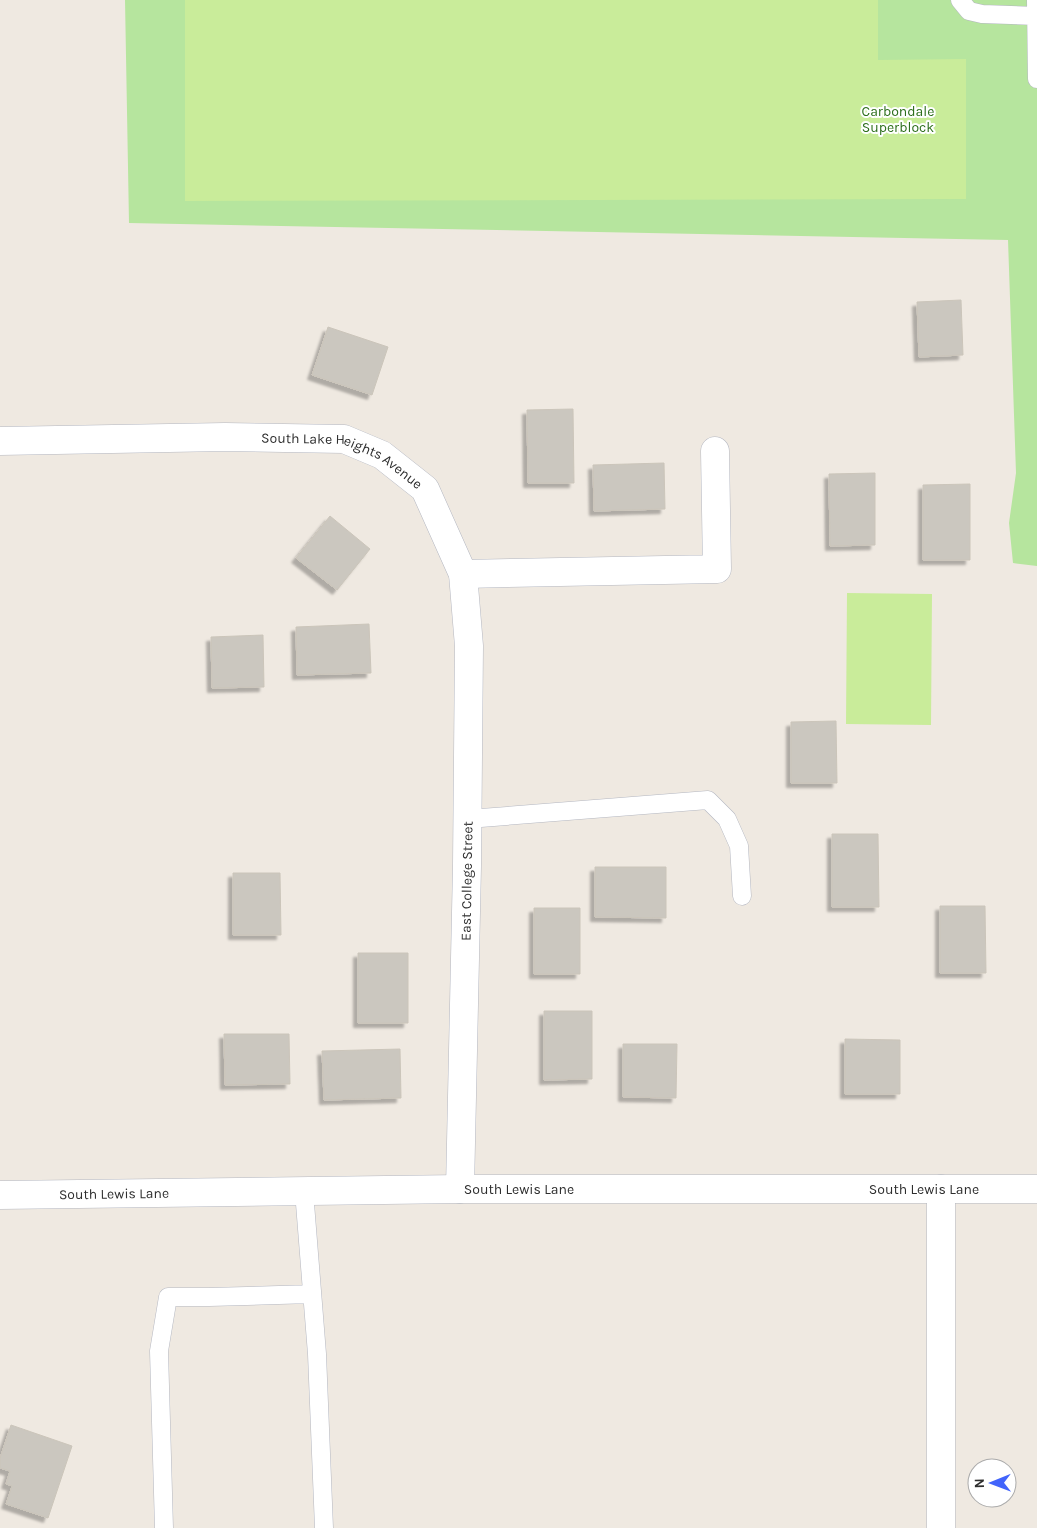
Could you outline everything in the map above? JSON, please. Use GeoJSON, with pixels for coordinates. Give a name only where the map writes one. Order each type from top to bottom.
{"type":"FeatureCollection","features":[{"type":"Feature","properties":{"kind":"street","name":"South Lake Heights Avenue"},"geometry":{"type":"LineString","coordinates":[[0,441],[225,437],[344,439],[382,455],[425,489],[463,574]]}},
{"type":"Feature","properties":{"kind":"street"},"geometry":{"type":"LineString","coordinates":[[463,574],[717,569],[714,451]]}},
{"type":"Feature","properties":{"kind":"street","name":"East College Street"},"geometry":{"type":"LineString","coordinates":[[460,1189],[468,819],[469,646],[463,574]]}},
{"type":"Feature","properties":{"kind":"street","name":"South Lewis Lane"},"geometry":{"type":"LineString","coordinates":[[0,1195],[460,1189],[1037,1189]]}},
{"type":"Feature","properties":{"kind":"street"},"geometry":{"type":"LineString","coordinates":[[940,1528],[941,1189]]}},
{"type":"Feature","properties":{"kind":"lane"},"geometry":{"type":"LineString","coordinates":[[960,0],[969,11],[982,14],[1036,11],[1037,79]]}},
{"type":"Feature","properties":{"kind":"lane"},"geometry":{"type":"LineString","coordinates":[[468,819],[708,800],[727,819],[739,846],[742,896]]}},
{"type":"Feature","properties":{"kind":"lane"},"geometry":{"type":"LineString","coordinates":[[304,1191],[318,1364],[324,1528]]}},
{"type":"Feature","properties":{"kind":"lane"},"geometry":{"type":"LineString","coordinates":[[164,1528],[159,1351],[168,1297],[312,1294]]}},
{"type":"Feature","properties":{"kind":"green space","name":"Carbondale Superblock"},"geometry":{"type":"Polygon","coordinates":[[[125,0],[1037,0],[1037,566],[1013,563],[1009,523],[1016,473],[1008,240],[129,223],[125,0]]]}},
{"type":"Feature","properties":{"kind":"green space","name":"Carbondale Superblock"},"geometry":{"type":"Polygon","coordinates":[[[185,0],[878,0],[878,60],[966,59],[966,199],[185,201],[185,0]]]}},
{"type":"Feature","properties":{"kind":"green space"},"geometry":{"type":"Polygon","coordinates":[[[847,593],[932,594],[931,725],[846,724],[847,593]]]}},
{"type":"Feature","properties":{"kind":"building"},"geometry":{"type":"Polygon","coordinates":[[[961,300],[963,355],[919,357],[917,302],[961,300]]]}},
{"type":"Feature","properties":{"kind":"building"},"geometry":{"type":"Polygon","coordinates":[[[328,327],[388,347],[372,395],[312,375],[328,327]]]}},
{"type":"Feature","properties":{"kind":"building"},"geometry":{"type":"Polygon","coordinates":[[[573,409],[574,483],[528,483],[527,410],[573,409]]]}},
{"type":"Feature","properties":{"kind":"building"},"geometry":{"type":"Polygon","coordinates":[[[664,463],[665,509],[594,511],[593,465],[664,463]]]}},
{"type":"Feature","properties":{"kind":"building"},"geometry":{"type":"Polygon","coordinates":[[[875,473],[875,545],[830,546],[829,474],[875,473]]]}},
{"type":"Feature","properties":{"kind":"building"},"geometry":{"type":"Polygon","coordinates":[[[970,484],[970,560],[923,560],[923,485],[970,484]]]}},
{"type":"Feature","properties":{"kind":"building"},"geometry":{"type":"Polygon","coordinates":[[[330,516],[370,549],[337,590],[296,558],[330,516]]]}},
{"type":"Feature","properties":{"kind":"building"},"geometry":{"type":"Polygon","coordinates":[[[369,624],[371,673],[297,675],[296,627],[369,624]]]}},
{"type":"Feature","properties":{"kind":"building"},"geometry":{"type":"Polygon","coordinates":[[[263,635],[264,687],[212,688],[211,637],[263,635]]]}},
{"type":"Feature","properties":{"kind":"building"},"geometry":{"type":"Polygon","coordinates":[[[836,721],[837,783],[791,783],[791,722],[836,721]]]}},
{"type":"Feature","properties":{"kind":"building"},"geometry":{"type":"Polygon","coordinates":[[[832,834],[878,834],[879,907],[832,907],[832,834]]]}},
{"type":"Feature","properties":{"kind":"building"},"geometry":{"type":"Polygon","coordinates":[[[595,867],[666,867],[666,918],[595,917],[595,867]]]}},
{"type":"Feature","properties":{"kind":"building"},"geometry":{"type":"Polygon","coordinates":[[[233,873],[280,873],[281,935],[233,935],[233,873]]]}},
{"type":"Feature","properties":{"kind":"building"},"geometry":{"type":"Polygon","coordinates":[[[940,906],[985,906],[986,973],[940,973],[940,906]]]}},
{"type":"Feature","properties":{"kind":"building"},"geometry":{"type":"Polygon","coordinates":[[[534,908],[580,908],[580,974],[534,974],[534,908]]]}},
{"type":"Feature","properties":{"kind":"building"},"geometry":{"type":"Polygon","coordinates":[[[358,953],[408,953],[408,1023],[358,1023],[358,953]]]}},
{"type":"Feature","properties":{"kind":"building"},"geometry":{"type":"Polygon","coordinates":[[[544,1011],[592,1011],[592,1079],[544,1080],[544,1011]]]}},
{"type":"Feature","properties":{"kind":"building"},"geometry":{"type":"Polygon","coordinates":[[[224,1034],[289,1034],[290,1084],[225,1085],[224,1034]]]}},
{"type":"Feature","properties":{"kind":"building"},"geometry":{"type":"Polygon","coordinates":[[[845,1039],[900,1040],[900,1094],[845,1094],[845,1039]]]}},
{"type":"Feature","properties":{"kind":"building"},"geometry":{"type":"Polygon","coordinates":[[[623,1044],[677,1044],[676,1098],[623,1097],[623,1044]]]}},
{"type":"Feature","properties":{"kind":"building"},"geometry":{"type":"Polygon","coordinates":[[[400,1049],[401,1098],[324,1100],[322,1051],[400,1049]]]}},
{"type":"Feature","properties":{"kind":"building"},"geometry":{"type":"Polygon","coordinates":[[[11,1425],[72,1446],[48,1518],[6,1504],[12,1486],[6,1484],[10,1471],[0,1468],[0,1458],[11,1425]]]}}]}
